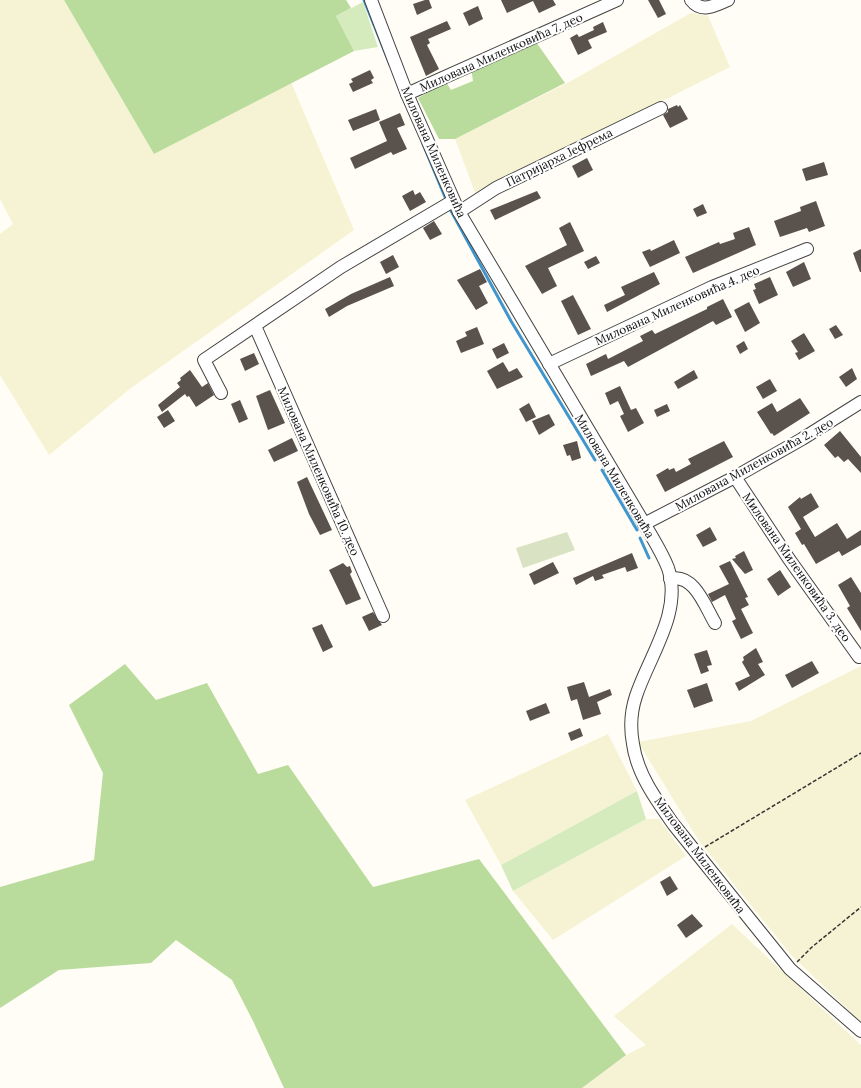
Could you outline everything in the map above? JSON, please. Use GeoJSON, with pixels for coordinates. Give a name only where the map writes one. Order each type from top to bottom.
{"type":"FeatureCollection","features":[{"type":"Feature","properties":{"kind":"street","name":"Милована Миленковића"},"geometry":{"type":"LineString","coordinates":[[371,0],[407,94],[459,212],[644,524],[668,568],[671,593],[667,617],[658,643],[636,695],[631,731],[633,746],[646,781],[659,803],[696,854],[790,969],[861,1031]]}},
{"type":"Feature","properties":{"kind":"street","name":"Милована Миленковића 7. део"},"geometry":{"type":"LineString","coordinates":[[407,94],[617,0]]}},
{"type":"Feature","properties":{"kind":"street"},"geometry":{"type":"LineString","coordinates":[[694,3],[703,8],[710,8],[728,0]]}},
{"type":"Feature","properties":{"kind":"street","name":"Патријарха Јефрема"},"geometry":{"type":"LineString","coordinates":[[459,212],[496,188],[661,108]]}},
{"type":"Feature","properties":{"kind":"street"},"geometry":{"type":"LineString","coordinates":[[221,393],[204,360],[341,267],[453,200]]}},
{"type":"Feature","properties":{"kind":"street","name":"Милована Миленковића 4. део"},"geometry":{"type":"LineString","coordinates":[[549,364],[712,287],[807,249]]}},
{"type":"Feature","properties":{"kind":"street","name":"Милована Миленковића 10. део"},"geometry":{"type":"LineString","coordinates":[[255,326],[383,616]]}},
{"type":"Feature","properties":{"kind":"street","name":"Милована Миленковића 2. део"},"geometry":{"type":"LineString","coordinates":[[644,524],[735,477],[802,439],[861,402]]}},
{"type":"Feature","properties":{"kind":"street","name":"Милована Миленковића 3. део"},"geometry":{"type":"LineString","coordinates":[[735,477],[789,559],[860,657]]}},
{"type":"Feature","properties":{"kind":"street"},"geometry":{"type":"LineString","coordinates":[[670,579],[681,578],[689,582],[715,623]]}},
{"type":"Feature","properties":{"kind":"path"},"geometry":{"type":"LineString","coordinates":[[696,854],[861,753]]}},
{"type":"Feature","properties":{"kind":"path"},"geometry":{"type":"LineString","coordinates":[[790,969],[812,947],[861,907]]}},
{"type":"Feature","properties":{"kind":"shaded area"},"geometry":{"type":"Polygon","coordinates":[[[0,0],[64,0],[154,154],[291,82],[354,230],[131,388],[49,455],[0,375],[0,234],[13,224],[0,199],[0,0]]]}},
{"type":"Feature","properties":{"kind":"shaded area"},"geometry":{"type":"Polygon","coordinates":[[[691,13],[708,16],[730,67],[476,195],[455,139],[569,82],[691,13]]]}},
{"type":"Feature","properties":{"kind":"shaded area"},"geometry":{"type":"Polygon","coordinates":[[[861,666],[861,1022],[791,955],[699,841],[638,742],[751,721],[861,666]]]}},
{"type":"Feature","properties":{"kind":"shaded area"},"geometry":{"type":"Polygon","coordinates":[[[608,734],[637,791],[501,865],[465,800],[608,734]]]}},
{"type":"Feature","properties":{"kind":"shaded area"},"geometry":{"type":"Polygon","coordinates":[[[646,819],[659,819],[686,856],[553,940],[513,891],[646,819]]]}},
{"type":"Feature","properties":{"kind":"shaded area"},"geometry":{"type":"Polygon","coordinates":[[[732,924],[861,1045],[861,1088],[582,1088],[626,1055],[646,1045],[614,1016],[732,924]]]}},
{"type":"Feature","properties":{"kind":"green space"},"geometry":{"type":"Polygon","coordinates":[[[64,0],[346,0],[351,8],[336,16],[354,51],[154,154],[64,0]]]}},
{"type":"Feature","properties":{"kind":"green space"},"geometry":{"type":"Polygon","coordinates":[[[363,2],[378,47],[354,51],[336,16],[363,2]]]}},
{"type":"Feature","properties":{"kind":"green space"},"geometry":{"type":"Polygon","coordinates":[[[536,42],[565,83],[455,139],[439,139],[418,98],[446,82],[451,90],[473,81],[471,68],[536,42]]]}},
{"type":"Feature","properties":{"kind":"green space"},"geometry":{"type":"Polygon","coordinates":[[[567,532],[575,550],[523,568],[516,548],[567,532]]]}},
{"type":"Feature","properties":{"kind":"green space"},"geometry":{"type":"Polygon","coordinates":[[[125,664],[156,700],[207,683],[258,774],[288,765],[373,887],[479,859],[626,1055],[582,1088],[284,1088],[232,980],[176,940],[151,963],[59,970],[0,1008],[0,887],[94,860],[103,773],[69,705],[125,664]]]}},
{"type":"Feature","properties":{"kind":"green space"},"geometry":{"type":"Polygon","coordinates":[[[637,791],[646,819],[513,891],[501,865],[637,791]]]}},
{"type":"Feature","properties":{"kind":"building"},"geometry":{"type":"Polygon","coordinates":[[[429,0],[432,8],[417,15],[413,4],[429,0]]]}},
{"type":"Feature","properties":{"kind":"building"},"geometry":{"type":"Polygon","coordinates":[[[501,0],[553,0],[556,5],[539,13],[533,1],[507,13],[501,0]]]}},
{"type":"Feature","properties":{"kind":"building"},"geometry":{"type":"Polygon","coordinates":[[[648,0],[659,0],[666,14],[658,18],[648,0]]]}},
{"type":"Feature","properties":{"kind":"building"},"geometry":{"type":"Polygon","coordinates":[[[478,6],[483,19],[469,26],[463,13],[478,6]]]}},
{"type":"Feature","properties":{"kind":"building"},"geometry":{"type":"Polygon","coordinates":[[[447,21],[451,29],[428,39],[430,43],[427,45],[439,69],[426,76],[410,37],[447,21]]]}},
{"type":"Feature","properties":{"kind":"building"},"geometry":{"type":"Polygon","coordinates":[[[603,22],[607,32],[588,40],[592,48],[578,55],[570,38],[577,34],[579,37],[594,30],[593,27],[603,22]]]}},
{"type":"Feature","properties":{"kind":"building"},"geometry":{"type":"Polygon","coordinates":[[[370,70],[374,78],[371,80],[373,83],[353,92],[349,84],[353,82],[351,79],[370,70]]]}},
{"type":"Feature","properties":{"kind":"building"},"geometry":{"type":"Polygon","coordinates":[[[677,105],[678,107],[680,105],[688,119],[670,128],[663,115],[668,112],[668,109],[677,105]]]}},
{"type":"Feature","properties":{"kind":"building"},"geometry":{"type":"Polygon","coordinates":[[[376,109],[380,120],[353,131],[348,120],[376,109]]]}},
{"type":"Feature","properties":{"kind":"building"},"geometry":{"type":"Polygon","coordinates":[[[400,113],[405,125],[397,128],[407,149],[393,155],[391,152],[355,169],[350,158],[387,141],[379,122],[400,113]]]}},
{"type":"Feature","properties":{"kind":"building"},"geometry":{"type":"Polygon","coordinates":[[[587,158],[593,170],[578,178],[572,166],[587,158]]]}},
{"type":"Feature","properties":{"kind":"building"},"geometry":{"type":"Polygon","coordinates":[[[824,162],[828,175],[806,181],[802,169],[824,162]]]}},
{"type":"Feature","properties":{"kind":"building"},"geometry":{"type":"Polygon","coordinates":[[[413,190],[415,195],[420,192],[426,202],[410,211],[402,196],[413,190]]]}},
{"type":"Feature","properties":{"kind":"building"},"geometry":{"type":"Polygon","coordinates":[[[537,191],[541,198],[495,220],[490,210],[537,191]]]}},
{"type":"Feature","properties":{"kind":"building"},"geometry":{"type":"Polygon","coordinates":[[[816,201],[825,226],[809,232],[807,228],[780,237],[774,221],[801,211],[800,207],[816,201]]]}},
{"type":"Feature","properties":{"kind":"building"},"geometry":{"type":"Polygon","coordinates":[[[703,204],[707,213],[697,217],[693,209],[703,204]]]}},
{"type":"Feature","properties":{"kind":"building"},"geometry":{"type":"Polygon","coordinates":[[[434,221],[442,234],[430,240],[423,228],[434,221]]]}},
{"type":"Feature","properties":{"kind":"building"},"geometry":{"type":"Polygon","coordinates":[[[570,222],[584,251],[548,268],[557,286],[542,294],[525,266],[567,245],[559,228],[570,222]]]}},
{"type":"Feature","properties":{"kind":"building"},"geometry":{"type":"Polygon","coordinates":[[[749,227],[756,245],[693,273],[685,257],[719,242],[720,244],[735,239],[733,233],[749,227]]]}},
{"type":"Feature","properties":{"kind":"building"},"geometry":{"type":"Polygon","coordinates":[[[674,240],[680,253],[650,267],[642,252],[650,249],[651,251],[674,240]]]}},
{"type":"Feature","properties":{"kind":"building"},"geometry":{"type":"Polygon","coordinates":[[[861,249],[861,272],[860,272],[853,253],[861,249]]]}},
{"type":"Feature","properties":{"kind":"building"},"geometry":{"type":"Polygon","coordinates":[[[393,255],[399,267],[386,274],[380,262],[393,255]]]}},
{"type":"Feature","properties":{"kind":"building"},"geometry":{"type":"Polygon","coordinates":[[[596,256],[600,263],[588,269],[584,262],[596,256]]]}},
{"type":"Feature","properties":{"kind":"building"},"geometry":{"type":"Polygon","coordinates":[[[804,262],[811,279],[793,287],[786,272],[804,262]]]}},
{"type":"Feature","properties":{"kind":"building"},"geometry":{"type":"Polygon","coordinates":[[[480,269],[487,282],[479,286],[488,303],[476,310],[457,280],[480,269]]]}},
{"type":"Feature","properties":{"kind":"building"},"geometry":{"type":"Polygon","coordinates":[[[654,272],[660,284],[607,312],[604,305],[625,295],[621,287],[654,272]]]}},
{"type":"Feature","properties":{"kind":"building"},"geometry":{"type":"Polygon","coordinates":[[[390,277],[394,286],[347,306],[329,317],[325,309],[351,294],[390,277]]]}},
{"type":"Feature","properties":{"kind":"building"},"geometry":{"type":"Polygon","coordinates":[[[770,277],[778,295],[759,304],[753,290],[756,289],[754,284],[770,277]]]}},
{"type":"Feature","properties":{"kind":"building"},"geometry":{"type":"Polygon","coordinates":[[[573,295],[591,329],[578,335],[561,301],[573,295]]]}},
{"type":"Feature","properties":{"kind":"building"},"geometry":{"type":"Polygon","coordinates":[[[723,299],[732,317],[716,325],[713,321],[628,367],[624,361],[591,376],[586,364],[606,354],[608,359],[643,341],[640,336],[652,330],[655,334],[707,309],[707,307],[723,299]]]}},
{"type":"Feature","properties":{"kind":"building"},"geometry":{"type":"Polygon","coordinates":[[[749,302],[760,323],[745,332],[734,310],[749,302]]]}},
{"type":"Feature","properties":{"kind":"building"},"geometry":{"type":"Polygon","coordinates":[[[836,325],[843,335],[835,339],[829,329],[836,325]]]}},
{"type":"Feature","properties":{"kind":"building"},"geometry":{"type":"Polygon","coordinates":[[[477,327],[484,344],[461,353],[456,341],[467,336],[465,332],[477,327]]]}},
{"type":"Feature","properties":{"kind":"building"},"geometry":{"type":"Polygon","coordinates":[[[804,333],[815,351],[799,360],[795,353],[798,352],[791,341],[804,333]]]}},
{"type":"Feature","properties":{"kind":"building"},"geometry":{"type":"Polygon","coordinates":[[[744,341],[748,349],[740,354],[736,346],[744,341]]]}},
{"type":"Feature","properties":{"kind":"building"},"geometry":{"type":"Polygon","coordinates":[[[504,343],[509,353],[497,359],[492,349],[504,343]]]}},
{"type":"Feature","properties":{"kind":"building"},"geometry":{"type":"Polygon","coordinates":[[[254,353],[259,364],[245,371],[240,359],[254,353]]]}},
{"type":"Feature","properties":{"kind":"building"},"geometry":{"type":"Polygon","coordinates":[[[503,362],[509,372],[517,368],[523,377],[497,389],[487,371],[503,362]]]}},
{"type":"Feature","properties":{"kind":"building"},"geometry":{"type":"Polygon","coordinates":[[[852,368],[857,379],[846,387],[839,377],[852,368]]]}},
{"type":"Feature","properties":{"kind":"building"},"geometry":{"type":"Polygon","coordinates":[[[190,370],[202,387],[208,383],[214,395],[196,407],[189,396],[187,397],[185,394],[162,412],[158,405],[180,387],[177,383],[181,380],[180,378],[190,370]]]}},
{"type":"Feature","properties":{"kind":"building"},"geometry":{"type":"Polygon","coordinates":[[[694,370],[698,378],[678,389],[674,382],[694,370]]]}},
{"type":"Feature","properties":{"kind":"building"},"geometry":{"type":"Polygon","coordinates":[[[770,379],[777,391],[763,399],[756,387],[770,379]]]}},
{"type":"Feature","properties":{"kind":"building"},"geometry":{"type":"Polygon","coordinates":[[[620,386],[631,410],[636,408],[644,423],[628,432],[620,416],[624,414],[618,401],[610,405],[605,393],[620,386]]]}},
{"type":"Feature","properties":{"kind":"building"},"geometry":{"type":"Polygon","coordinates":[[[270,390],[285,423],[268,430],[256,396],[270,390]]]}},
{"type":"Feature","properties":{"kind":"building"},"geometry":{"type":"Polygon","coordinates":[[[800,398],[810,413],[774,436],[772,433],[771,434],[757,412],[772,403],[777,412],[800,398]]]}},
{"type":"Feature","properties":{"kind":"building"},"geometry":{"type":"Polygon","coordinates":[[[240,400],[248,419],[239,423],[231,404],[240,400]]]}},
{"type":"Feature","properties":{"kind":"building"},"geometry":{"type":"Polygon","coordinates":[[[529,403],[536,417],[526,422],[519,409],[529,403]]]}},
{"type":"Feature","properties":{"kind":"building"},"geometry":{"type":"Polygon","coordinates":[[[667,404],[670,411],[657,417],[654,410],[667,404]]]}},
{"type":"Feature","properties":{"kind":"building"},"geometry":{"type":"Polygon","coordinates":[[[168,410],[175,421],[164,428],[157,417],[168,410]]]}},
{"type":"Feature","properties":{"kind":"building"},"geometry":{"type":"Polygon","coordinates":[[[549,414],[555,425],[539,435],[532,421],[549,414]]]}},
{"type":"Feature","properties":{"kind":"building"},"geometry":{"type":"Polygon","coordinates":[[[840,431],[861,457],[861,473],[848,459],[844,462],[838,456],[835,458],[824,445],[840,431]]]}},
{"type":"Feature","properties":{"kind":"building"},"geometry":{"type":"Polygon","coordinates":[[[292,438],[298,451],[274,462],[268,450],[292,438]]]}},
{"type":"Feature","properties":{"kind":"building"},"geometry":{"type":"Polygon","coordinates":[[[577,441],[581,458],[572,461],[570,455],[567,456],[563,445],[577,441]]]}},
{"type":"Feature","properties":{"kind":"building"},"geometry":{"type":"Polygon","coordinates":[[[724,441],[733,457],[665,492],[656,475],[668,468],[669,470],[674,468],[676,472],[691,464],[688,459],[724,441]]]}},
{"type":"Feature","properties":{"kind":"building"},"geometry":{"type":"Polygon","coordinates":[[[307,477],[332,530],[320,535],[309,514],[297,482],[307,477]]]}},
{"type":"Feature","properties":{"kind":"building"},"geometry":{"type":"Polygon","coordinates":[[[811,493],[819,507],[803,517],[815,537],[837,523],[847,539],[861,530],[861,545],[842,556],[839,551],[816,564],[804,544],[802,545],[795,533],[801,529],[788,507],[800,497],[801,499],[811,493]]]}},
{"type":"Feature","properties":{"kind":"building"},"geometry":{"type":"Polygon","coordinates":[[[710,527],[717,540],[703,547],[696,535],[710,527]]]}},
{"type":"Feature","properties":{"kind":"building"},"geometry":{"type":"Polygon","coordinates":[[[744,551],[753,570],[745,574],[732,559],[736,558],[735,556],[744,551]]]}},
{"type":"Feature","properties":{"kind":"building"},"geometry":{"type":"Polygon","coordinates":[[[632,553],[638,568],[627,572],[625,567],[602,575],[604,578],[595,581],[593,576],[576,585],[573,578],[632,553]]]}},
{"type":"Feature","properties":{"kind":"building"},"geometry":{"type":"Polygon","coordinates":[[[730,561],[748,597],[745,598],[749,605],[741,609],[753,633],[741,639],[732,621],[736,619],[725,595],[712,602],[708,594],[729,584],[719,566],[730,561]]]}},
{"type":"Feature","properties":{"kind":"building"},"geometry":{"type":"Polygon","coordinates":[[[553,562],[559,573],[534,585],[529,574],[553,562]]]}},
{"type":"Feature","properties":{"kind":"building"},"geometry":{"type":"Polygon","coordinates":[[[343,563],[347,567],[350,566],[352,572],[350,574],[361,599],[346,605],[329,570],[343,563]]]}},
{"type":"Feature","properties":{"kind":"building"},"geometry":{"type":"Polygon","coordinates":[[[780,570],[791,587],[778,596],[767,579],[780,570]]]}},
{"type":"Feature","properties":{"kind":"building"},"geometry":{"type":"Polygon","coordinates":[[[851,577],[861,593],[861,631],[847,608],[850,606],[838,585],[851,577]]]}},
{"type":"Feature","properties":{"kind":"building"},"geometry":{"type":"Polygon","coordinates":[[[373,612],[382,625],[369,631],[362,617],[373,612]]]}},
{"type":"Feature","properties":{"kind":"building"},"geometry":{"type":"Polygon","coordinates":[[[322,624],[333,647],[323,652],[312,628],[322,624]]]}},
{"type":"Feature","properties":{"kind":"building"},"geometry":{"type":"Polygon","coordinates":[[[756,648],[763,662],[758,664],[765,675],[739,691],[735,683],[750,676],[742,662],[744,660],[743,657],[756,648]]]}},
{"type":"Feature","properties":{"kind":"building"},"geometry":{"type":"Polygon","coordinates":[[[707,650],[712,665],[707,666],[709,671],[701,674],[694,654],[707,650]]]}},
{"type":"Feature","properties":{"kind":"building"},"geometry":{"type":"Polygon","coordinates":[[[812,661],[819,673],[792,688],[785,675],[812,661]]]}},
{"type":"Feature","properties":{"kind":"building"},"geometry":{"type":"Polygon","coordinates":[[[584,682],[589,697],[610,689],[612,695],[597,702],[601,714],[583,720],[577,699],[571,701],[567,687],[584,682]]]}},
{"type":"Feature","properties":{"kind":"building"},"geometry":{"type":"Polygon","coordinates":[[[707,683],[713,701],[694,708],[687,690],[707,683]]]}},
{"type":"Feature","properties":{"kind":"building"},"geometry":{"type":"Polygon","coordinates":[[[546,703],[550,713],[530,721],[526,711],[546,703]]]}},
{"type":"Feature","properties":{"kind":"building"},"geometry":{"type":"Polygon","coordinates":[[[580,728],[583,736],[571,741],[568,733],[580,728]]]}},
{"type":"Feature","properties":{"kind":"building"},"geometry":{"type":"Polygon","coordinates":[[[670,876],[678,889],[667,896],[660,882],[670,876]]]}},
{"type":"Feature","properties":{"kind":"building"},"geometry":{"type":"Polygon","coordinates":[[[692,914],[703,926],[686,938],[677,925],[692,914]]]}},
{"type":"Feature","properties":{"kind":"waterway"},"geometry":{"type":"LineString","coordinates":[[364,0],[390,65]]}},
{"type":"Feature","properties":{"kind":"waterway"},"geometry":{"type":"LineString","coordinates":[[423,144],[445,197]]}},
{"type":"Feature","properties":{"kind":"waterway"},"geometry":{"type":"LineString","coordinates":[[450,209],[511,321],[595,460]]}},
{"type":"Feature","properties":{"kind":"waterway"},"geometry":{"type":"LineString","coordinates":[[602,470],[637,530]]}},
{"type":"Feature","properties":{"kind":"waterway"},"geometry":{"type":"LineString","coordinates":[[640,538],[649,558]]}}]}
